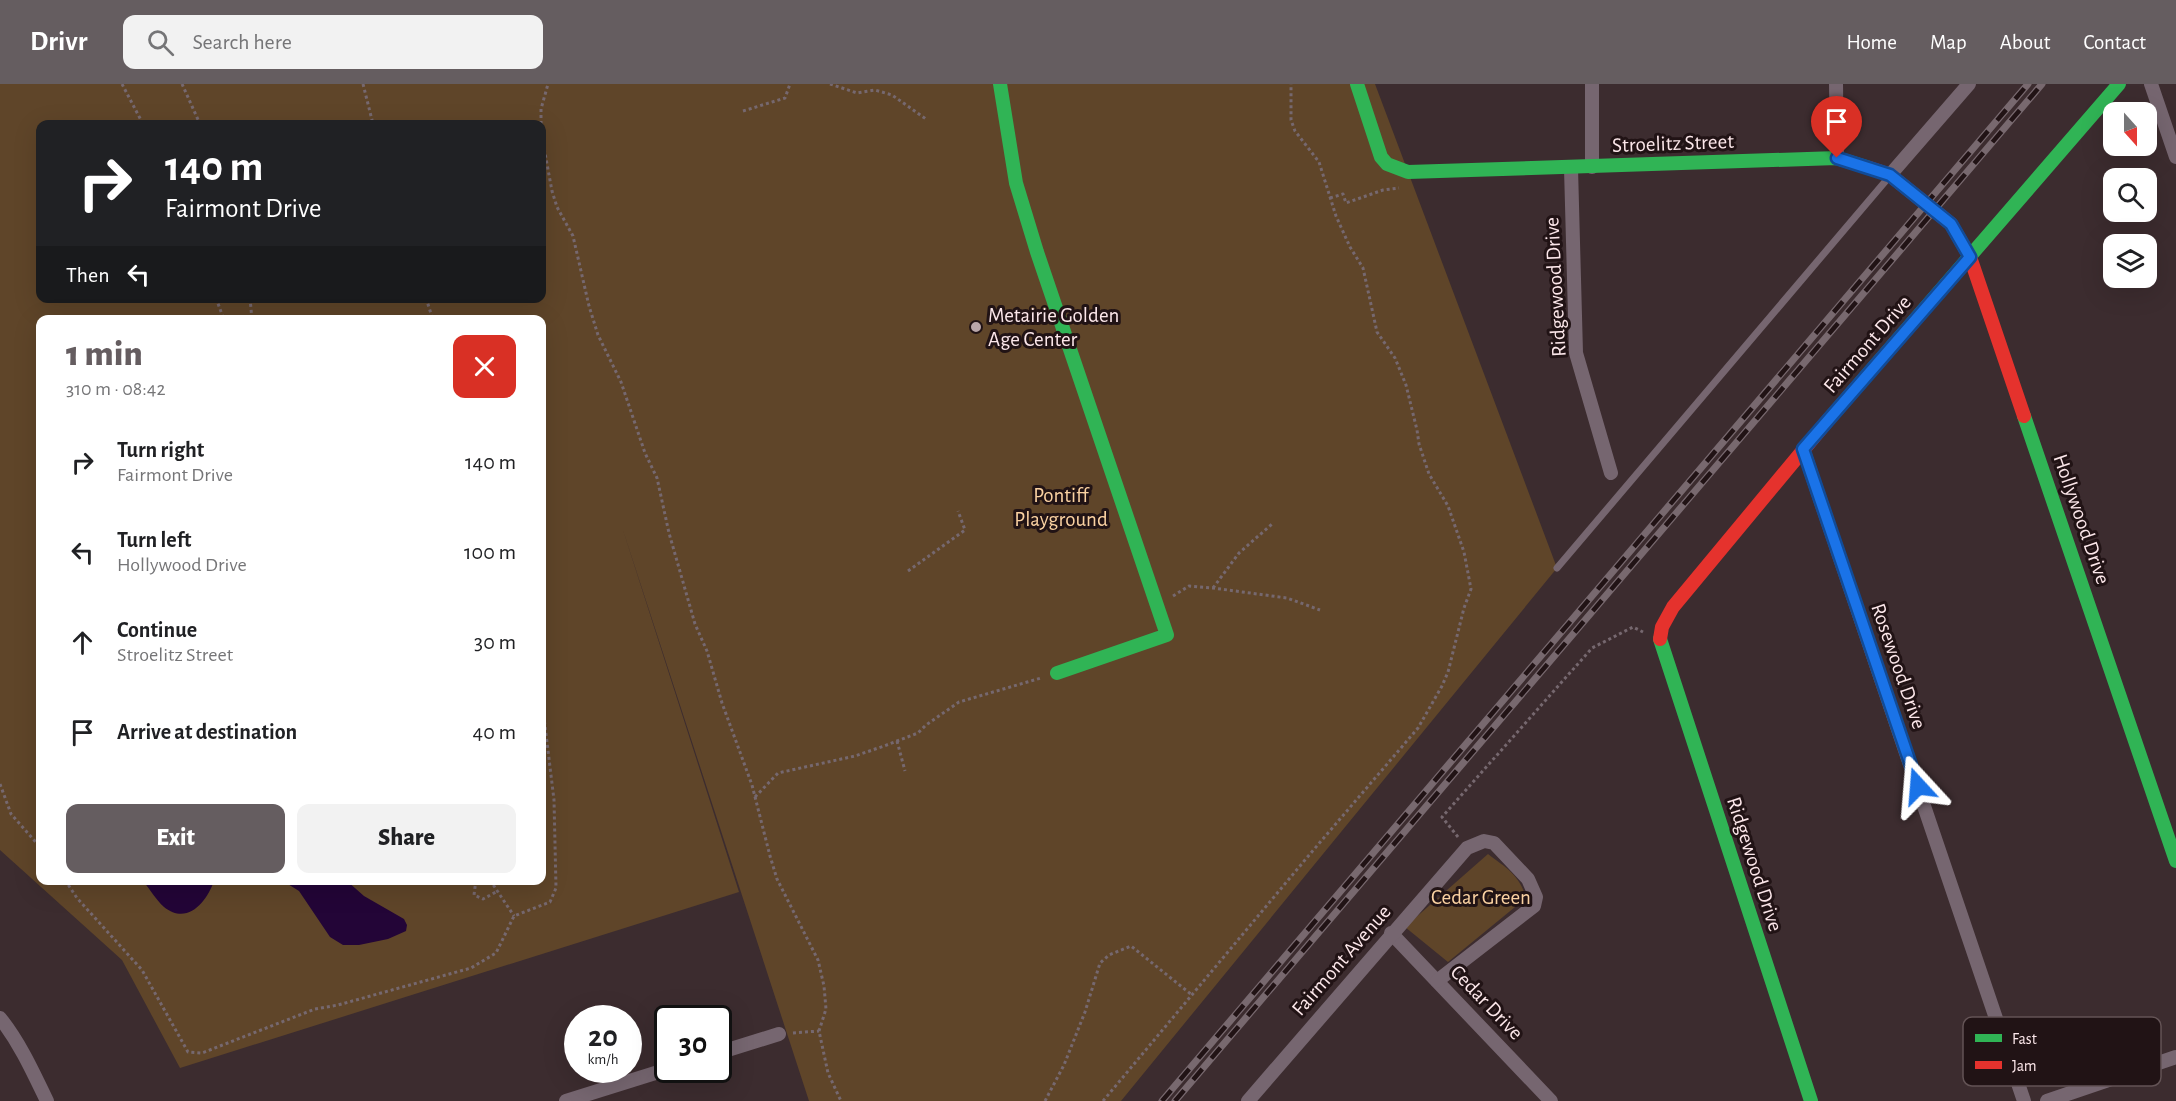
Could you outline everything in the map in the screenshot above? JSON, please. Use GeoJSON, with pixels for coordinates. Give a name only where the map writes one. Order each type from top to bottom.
{"type":"FeatureCollection","features":[{"type":"Feature","properties":{"kind":"street"},"geometry":{"type":"LineString","coordinates":[[1000,84],[1016,183],[1167,635],[1057,673]]}},
{"type":"Feature","properties":{"kind":"street"},"geometry":{"type":"LineString","coordinates":[[1357,84],[1381,157],[1387,164],[1408,172]]}},
{"type":"Feature","properties":{"kind":"street"},"geometry":{"type":"LineString","coordinates":[[1592,84],[1592,167]]}},
{"type":"Feature","properties":{"kind":"street"},"geometry":{"type":"LineString","coordinates":[[1836,84],[1837,158]]}},
{"type":"Feature","properties":{"kind":"street"},"geometry":{"type":"LineString","coordinates":[[1890,175],[1969,84]]}},
{"type":"Feature","properties":{"kind":"street","name":"Fairmont Drive"},"geometry":{"type":"LineString","coordinates":[[1660,640],[1662,627],[1673,607],[1803,449],[2119,84]]}},
{"type":"Feature","properties":{"kind":"street"},"geometry":{"type":"LineString","coordinates":[[2151,84],[2176,157]]}},
{"type":"Feature","properties":{"kind":"street","name":"Stroelitz Street"},"geometry":{"type":"LineString","coordinates":[[1408,172],[1837,158],[1890,175],[1926,204]]}},
{"type":"Feature","properties":{"kind":"street","name":"Ridgewood Drive"},"geometry":{"type":"LineString","coordinates":[[1571,168],[1576,353],[1611,472]]}},
{"type":"Feature","properties":{"kind":"street","name":"Hollywood Drive"},"geometry":{"type":"LineString","coordinates":[[1926,204],[1951,224],[1970,257],[2176,861]]}},
{"type":"Feature","properties":{"kind":"street","name":"Rosewood Drive"},"geometry":{"type":"LineString","coordinates":[[1803,449],[1996,1017]]}},
{"type":"Feature","properties":{"kind":"street","name":"Ridgewood Drive"},"geometry":{"type":"LineString","coordinates":[[1660,640],[1811,1101]]}},
{"type":"Feature","properties":{"kind":"street"},"geometry":{"type":"LineString","coordinates":[[1437,981],[1534,906],[1536,897],[1528,879],[1494,843],[1484,841],[1467,848]]}},
{"type":"Feature","properties":{"kind":"street","name":"Fairmont Avenue"},"geometry":{"type":"LineString","coordinates":[[1251,1100],[1391,933],[1467,848]]}},
{"type":"Feature","properties":{"kind":"street","name":"Cedar Drive"},"geometry":{"type":"LineString","coordinates":[[1391,933],[1551,1101]]}},
{"type":"Feature","properties":{"kind":"street"},"geometry":{"type":"LineString","coordinates":[[0,1018],[10,1030],[47,1101]]}},
{"type":"Feature","properties":{"kind":"street"},"geometry":{"type":"LineString","coordinates":[[732,1049],[779,1034]]}},
{"type":"Feature","properties":{"kind":"street"},"geometry":{"type":"LineString","coordinates":[[2161,1062],[2176,1057]]}},
{"type":"Feature","properties":{"kind":"street"},"geometry":{"type":"LineString","coordinates":[[566,1101],[654,1073]]}},
{"type":"Feature","properties":{"kind":"street","name":"Rosewood Drive"},"geometry":{"type":"LineString","coordinates":[[2020,1086],[2025,1101]]}},
{"type":"Feature","properties":{"kind":"street"},"geometry":{"type":"LineString","coordinates":[[2047,1101],[2091,1086]]}},
{"type":"Feature","properties":{"kind":"lane"},"geometry":{"type":"LineString","coordinates":[[1557,568],[1890,175]]}},
{"type":"Feature","properties":{"kind":"path"},"geometry":{"type":"LineString","coordinates":[[122,84],[141,120]]}},
{"type":"Feature","properties":{"kind":"path"},"geometry":{"type":"LineString","coordinates":[[182,84],[198,120]]}},
{"type":"Feature","properties":{"kind":"path"},"geometry":{"type":"LineString","coordinates":[[363,84],[372,120]]}},
{"type":"Feature","properties":{"kind":"path"},"geometry":{"type":"LineString","coordinates":[[541,120],[541,110],[548,84]]}},
{"type":"Feature","properties":{"kind":"path"},"geometry":{"type":"LineString","coordinates":[[742,111],[785,98],[790,84]]}},
{"type":"Feature","properties":{"kind":"path"},"geometry":{"type":"LineString","coordinates":[[830,84],[857,93],[875,90],[892,95],[926,119]]}},
{"type":"Feature","properties":{"kind":"path"},"geometry":{"type":"LineString","coordinates":[[1103,1101],[1418,728],[1448,672],[1471,589],[1464,552],[1448,506],[1429,474],[1419,444],[1406,386],[1395,358],[1377,332],[1363,268],[1350,247],[1330,198],[1319,162],[1295,131],[1291,120],[1291,84]]}},
{"type":"Feature","properties":{"kind":"path"},"geometry":{"type":"LineString","coordinates":[[546,156],[557,207],[573,236],[598,335],[621,382],[645,453],[657,478],[669,533],[695,624],[707,651],[722,703],[752,785],[777,879],[818,960],[826,1009],[819,1031],[828,1073],[841,1101]]}},
{"type":"Feature","properties":{"kind":"path"},"geometry":{"type":"LineString","coordinates":[[1330,198],[1343,194],[1346,203],[1383,189],[1407,187],[1408,172]]}},
{"type":"Feature","properties":{"kind":"path"},"geometry":{"type":"LineString","coordinates":[[908,571],[965,530],[958,511]]}},
{"type":"Feature","properties":{"kind":"path"},"geometry":{"type":"LineString","coordinates":[[1213,588],[1239,554],[1272,524]]}},
{"type":"Feature","properties":{"kind":"path"},"geometry":{"type":"LineString","coordinates":[[1158,604],[1189,586],[1287,598],[1320,610]]}},
{"type":"Feature","properties":{"kind":"path"},"geometry":{"type":"LineString","coordinates":[[1467,848],[1443,817],[1592,648],[1633,627],[1660,640]]}},
{"type":"Feature","properties":{"kind":"path"},"geometry":{"type":"LineString","coordinates":[[755,797],[778,773],[855,756],[897,741],[918,733],[959,702],[1057,673]]}},
{"type":"Feature","properties":{"kind":"path"},"geometry":{"type":"LineString","coordinates":[[68,885],[77,898],[142,970],[188,1052],[202,1053],[315,1009],[338,1005],[471,968],[496,953],[514,916],[550,902],[556,888],[554,800],[546,734]]}},
{"type":"Feature","properties":{"kind":"path"},"geometry":{"type":"LineString","coordinates":[[897,741],[905,771]]}},
{"type":"Feature","properties":{"kind":"path"},"geometry":{"type":"LineString","coordinates":[[0,784],[11,814],[36,842]]}},
{"type":"Feature","properties":{"kind":"path"},"geometry":{"type":"LineString","coordinates":[[475,885],[474,895],[483,899],[496,892]]}},
{"type":"Feature","properties":{"kind":"path"},"geometry":{"type":"LineString","coordinates":[[492,885],[514,916]]}},
{"type":"Feature","properties":{"kind":"path"},"geometry":{"type":"LineString","coordinates":[[1045,1101],[1064,1065],[1085,1012],[1100,963],[1109,955],[1131,946],[1192,994]]}},
{"type":"Feature","properties":{"kind":"path"},"geometry":{"type":"LineString","coordinates":[[779,1034],[819,1031]]}},
{"type":"Feature","properties":{"kind":"green space","name":"Pontiff Playground"},"geometry":{"type":"Polygon","coordinates":[[[0,84],[1375,84],[1557,568],[1121,1101],[809,1101],[622,527],[739,892],[180,1068],[122,960],[39,885],[546,885],[546,315],[36,315],[36,882],[0,850],[0,84]]]}},
{"type":"Feature","properties":{"kind":"green space","name":"Cedar Green"},"geometry":{"type":"Polygon","coordinates":[[[1488,854],[1516,877],[1526,898],[1448,962],[1405,927],[1488,854]]]}},
{"type":"Feature","properties":{"kind":"shaded area"},"geometry":{"type":"Polygon","coordinates":[[[146,885],[212,885],[201,903],[189,912],[181,914],[173,912],[158,901],[146,885]]]}},
{"type":"Feature","properties":{"kind":"shaded area"},"geometry":{"type":"Polygon","coordinates":[[[289,885],[352,885],[364,896],[404,919],[407,925],[406,931],[388,939],[359,945],[343,945],[330,937],[299,891],[289,885]]]}},
{"type":"Feature","properties":{"kind":"railway"},"geometry":{"type":"LineString","coordinates":[[1162,1101],[2028,84]]}},
{"type":"Feature","properties":{"kind":"railway"},"geometry":{"type":"LineString","coordinates":[[1175,1101],[2042,84]]}},
{"type":"Feature","properties":{"kind":"traffic: fast"},"geometry":{"type":"LineString","coordinates":[[1000,84],[1016,183],[1037,252],[1167,635],[1057,673]]}},
{"type":"Feature","properties":{"kind":"traffic: fast"},"geometry":{"type":"LineString","coordinates":[[1357,84],[1381,157],[1387,164],[1408,172],[1837,158],[1869,168]]}},
{"type":"Feature","properties":{"kind":"traffic: fast"},"geometry":{"type":"LineString","coordinates":[[1829,419],[2119,84]]}},
{"type":"Feature","properties":{"kind":"traffic: fast"},"geometry":{"type":"LineString","coordinates":[[2024,416],[2176,861]]}},
{"type":"Feature","properties":{"kind":"traffic: fast"},"geometry":{"type":"LineString","coordinates":[[1660,639],[1811,1101]]}},
{"type":"Feature","properties":{"kind":"traffic: jam"},"geometry":{"type":"LineString","coordinates":[[1869,168],[1890,175],[1951,224],[1970,257],[2024,416]]}},
{"type":"Feature","properties":{"kind":"traffic: jam"},"geometry":{"type":"LineString","coordinates":[[1660,639],[1662,627],[1673,607],[1829,419]]}},
{"type":"Feature","properties":{"kind":"place","name":"Metairie Golden Age Center"},"geometry":{"type":"Point","coordinates":[976,327]}},
{"type":"Feature","properties":{"kind":"route"},"geometry":{"type":"LineString","coordinates":[[1837,158],[1890,175],[1951,224],[1970,257],[1803,449],[1918,786]]}}]}
